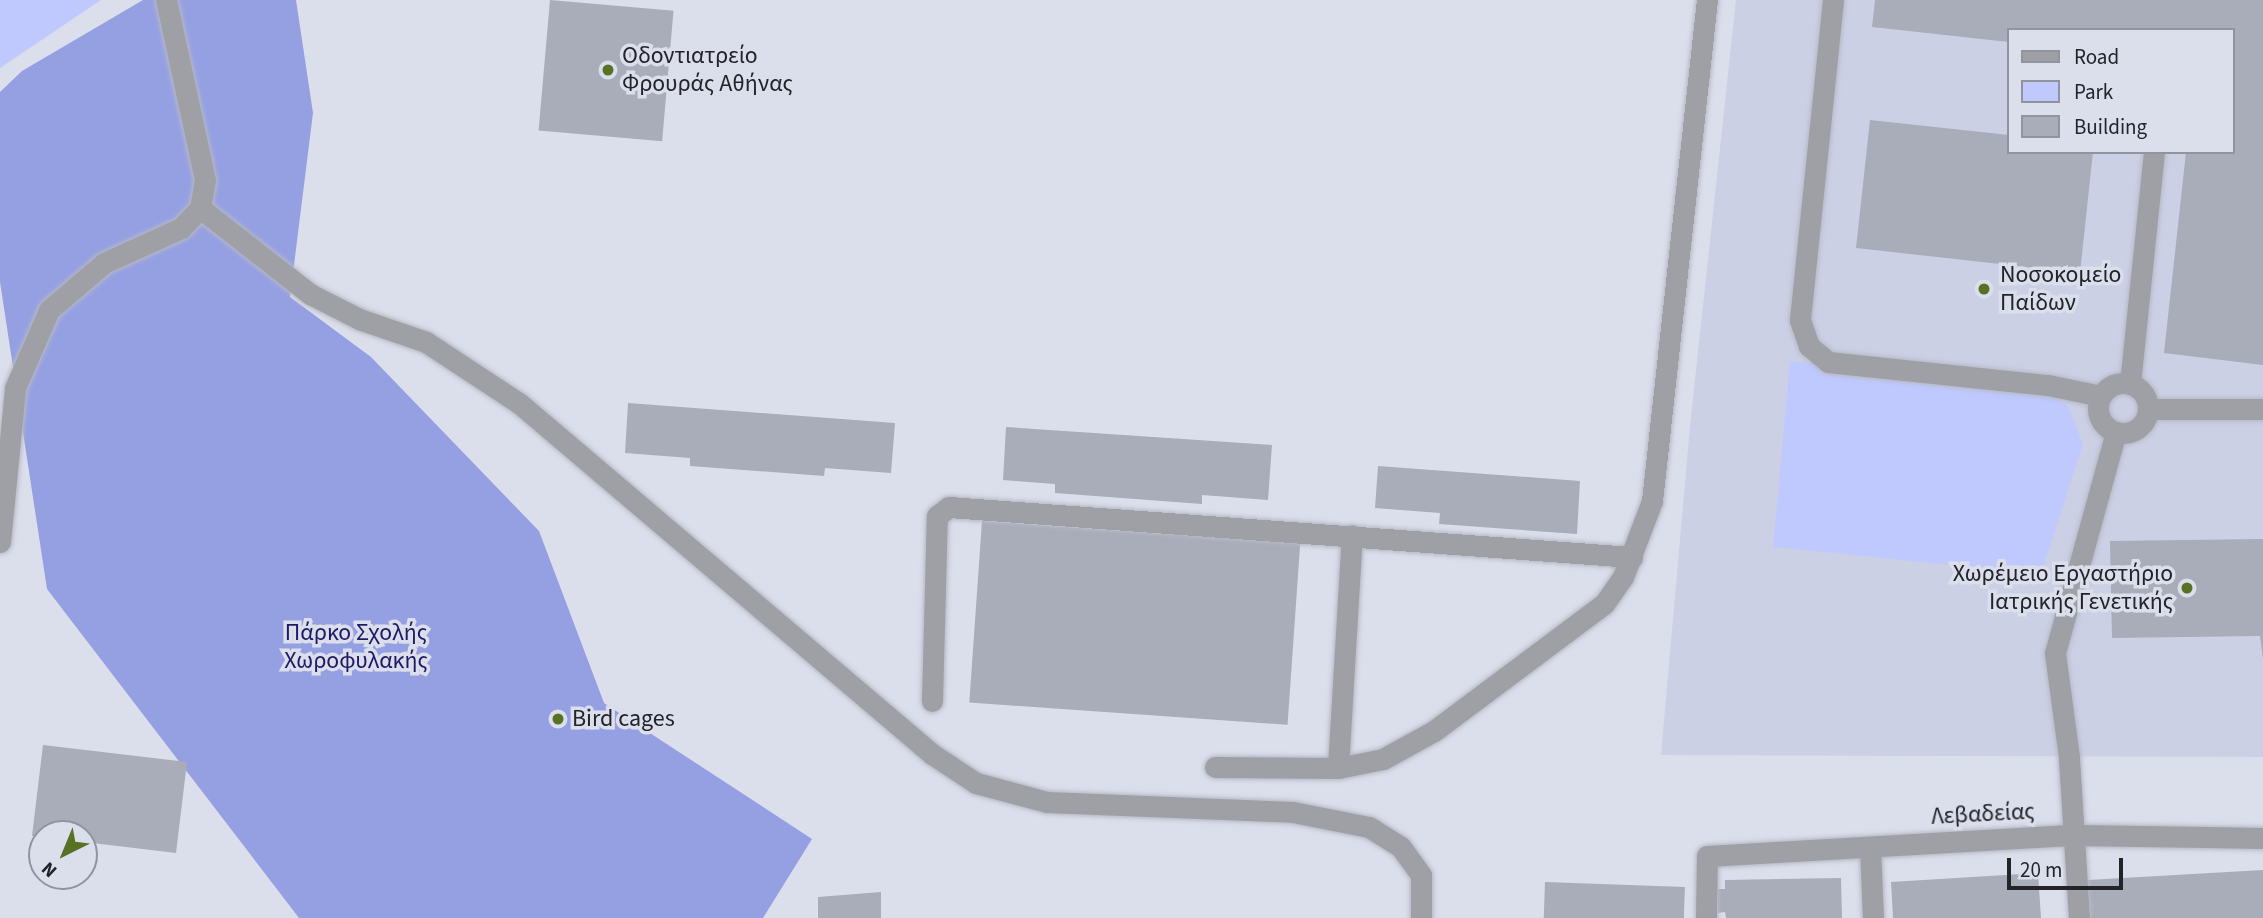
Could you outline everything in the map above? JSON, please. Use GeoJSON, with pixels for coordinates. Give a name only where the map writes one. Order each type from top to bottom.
{"type":"FeatureCollection","features":[{"type":"Feature","properties":{"kind":"street"},"geometry":{"type":"LineString","coordinates":[[0,542],[15,388],[49,310],[104,263],[181,228],[200,208],[205,180],[166,0]]}},
{"type":"Feature","properties":{"kind":"street"},"geometry":{"type":"LineString","coordinates":[[1215,767],[1338,768],[1383,759],[1434,731],[1604,604],[1632,557],[1652,501],[1707,0]]}},
{"type":"Feature","properties":{"kind":"street"},"geometry":{"type":"LineString","coordinates":[[1833,0],[1800,320],[1809,346],[1828,362],[2048,385],[2101,396],[2118,383],[2130,384],[2140,389],[2148,409],[2138,428],[2116,432]]}},
{"type":"Feature","properties":{"kind":"street"},"geometry":{"type":"LineString","coordinates":[[2130,384],[2154,154]]}},
{"type":"Feature","properties":{"kind":"street"},"geometry":{"type":"LineString","coordinates":[[200,208],[310,294],[359,319],[426,342],[519,402],[620,493],[932,754],[976,783],[1047,802],[1293,812],[1369,827],[1400,846],[1421,876],[1421,911]]}},
{"type":"Feature","properties":{"kind":"street"},"geometry":{"type":"LineString","coordinates":[[2101,396],[2100,418],[2116,432]]}},
{"type":"Feature","properties":{"kind":"street"},"geometry":{"type":"LineString","coordinates":[[2148,409],[2263,409]]}},
{"type":"Feature","properties":{"kind":"street"},"geometry":{"type":"LineString","coordinates":[[2079,918],[2074,835],[2055,653],[2116,432]]}},
{"type":"Feature","properties":{"kind":"street"},"geometry":{"type":"LineString","coordinates":[[932,701],[937,516],[949,507],[1632,557]]}},
{"type":"Feature","properties":{"kind":"street"},"geometry":{"type":"LineString","coordinates":[[1338,768],[1352,535]]}},
{"type":"Feature","properties":{"kind":"street","name":"Λεβαδείας"},"geometry":{"type":"LineString","coordinates":[[1706,918],[1707,856],[2074,835],[2263,838]]}},
{"type":"Feature","properties":{"kind":"street"},"geometry":{"type":"LineString","coordinates":[[1870,847],[1873,918]]}},
{"type":"Feature","properties":{"kind":"shaded area","name":"Νοσοκομείο Παίδων"},"geometry":{"type":"Polygon","coordinates":[[[1736,0],[2263,0],[2263,757],[1661,755],[1690,426],[1736,0]]]}},
{"type":"Feature","properties":{"kind":"green space"},"geometry":{"type":"Polygon","coordinates":[[[0,0],[101,0],[0,68],[0,0]]]}},
{"type":"Feature","properties":{"kind":"green space","name":"Πάρκο Σχολής Χωροφυλακής"},"geometry":{"type":"Polygon","coordinates":[[[143,0],[296,0],[313,113],[290,297],[371,357],[539,531],[604,703],[812,839],[763,918],[299,918],[47,589],[0,282],[0,92],[22,71],[143,0]]]}},
{"type":"Feature","properties":{"kind":"green space"},"geometry":{"type":"Polygon","coordinates":[[[1790,361],[2002,384],[2048,393],[2068,406],[2083,444],[2041,574],[1773,547],[1790,361]]]}},
{"type":"Feature","properties":{"kind":"building","name":"Οδοντιατρείο Φρουράς Αθήνας"},"geometry":{"type":"Polygon","coordinates":[[[550,0],[674,11],[662,141],[539,131],[550,0]]]}},
{"type":"Feature","properties":{"kind":"building"},"geometry":{"type":"Polygon","coordinates":[[[1875,0],[2263,0],[2263,365],[2164,353],[2186,154],[2235,154],[2235,28],[2008,28],[2008,42],[1872,27],[1875,0]]]}},
{"type":"Feature","properties":{"kind":"building"},"geometry":{"type":"Polygon","coordinates":[[[1870,120],[2008,135],[2008,154],[2093,154],[2080,273],[1856,248],[1870,120]]]}},
{"type":"Feature","properties":{"kind":"building"},"geometry":{"type":"Polygon","coordinates":[[[628,403],[895,423],[891,473],[825,468],[824,476],[690,466],[690,458],[625,453],[628,403]]]}},
{"type":"Feature","properties":{"kind":"building"},"geometry":{"type":"Polygon","coordinates":[[[1006,427],[1272,445],[1268,500],[1202,495],[1202,504],[1055,493],[1055,484],[1003,480],[1006,427]]]}},
{"type":"Feature","properties":{"kind":"building"},"geometry":{"type":"Polygon","coordinates":[[[1378,466],[1580,481],[1577,534],[1439,524],[1440,513],[1375,508],[1378,466]]]}},
{"type":"Feature","properties":{"kind":"building"},"geometry":{"type":"Polygon","coordinates":[[[982,521],[1300,543],[1288,725],[969,703],[982,521]]]}},
{"type":"Feature","properties":{"kind":"building","name":"Χωρέμειο Εργαστήριο Ιατρικής Γενετικής"},"geometry":{"type":"Polygon","coordinates":[[[2263,539],[2263,659],[2260,636],[2112,638],[2110,541],[2263,539]]]}},
{"type":"Feature","properties":{"kind":"building"},"geometry":{"type":"Polygon","coordinates":[[[43,745],[187,762],[176,853],[98,844],[98,820],[34,820],[43,745]]]}},
{"type":"Feature","properties":{"kind":"building"},"geometry":{"type":"Polygon","coordinates":[[[2263,870],[2263,918],[2090,918],[2088,880],[2263,870]]]}},
{"type":"Feature","properties":{"kind":"building"},"geometry":{"type":"Polygon","coordinates":[[[2038,873],[2041,918],[1893,918],[1891,882],[2038,873]]]}},
{"type":"Feature","properties":{"kind":"building"},"geometry":{"type":"Polygon","coordinates":[[[1841,878],[1842,918],[1726,918],[1725,912],[1718,913],[1718,889],[1725,889],[1725,880],[1841,878]]]}},
{"type":"Feature","properties":{"kind":"building"},"geometry":{"type":"Polygon","coordinates":[[[1545,882],[1685,887],[1684,918],[1544,918],[1545,882]]]}},
{"type":"Feature","properties":{"kind":"building"},"geometry":{"type":"Polygon","coordinates":[[[881,892],[881,918],[818,918],[818,897],[881,892]]]}},
{"type":"Feature","properties":{"kind":"place","name":"Οδοντιατρείο Φρουράς Αθήνας"},"geometry":{"type":"Point","coordinates":[608,70]}},
{"type":"Feature","properties":{"kind":"place","name":"Νοσοκομείο Παίδων"},"geometry":{"type":"Point","coordinates":[1984,289]}},
{"type":"Feature","properties":{"kind":"place","name":"Χωρέμειο Εργαστήριο Ιατρικής Γενετικής"},"geometry":{"type":"Point","coordinates":[2187,588]}},
{"type":"Feature","properties":{"kind":"place","name":"Bird cages"},"geometry":{"type":"Point","coordinates":[558,719]}}]}
